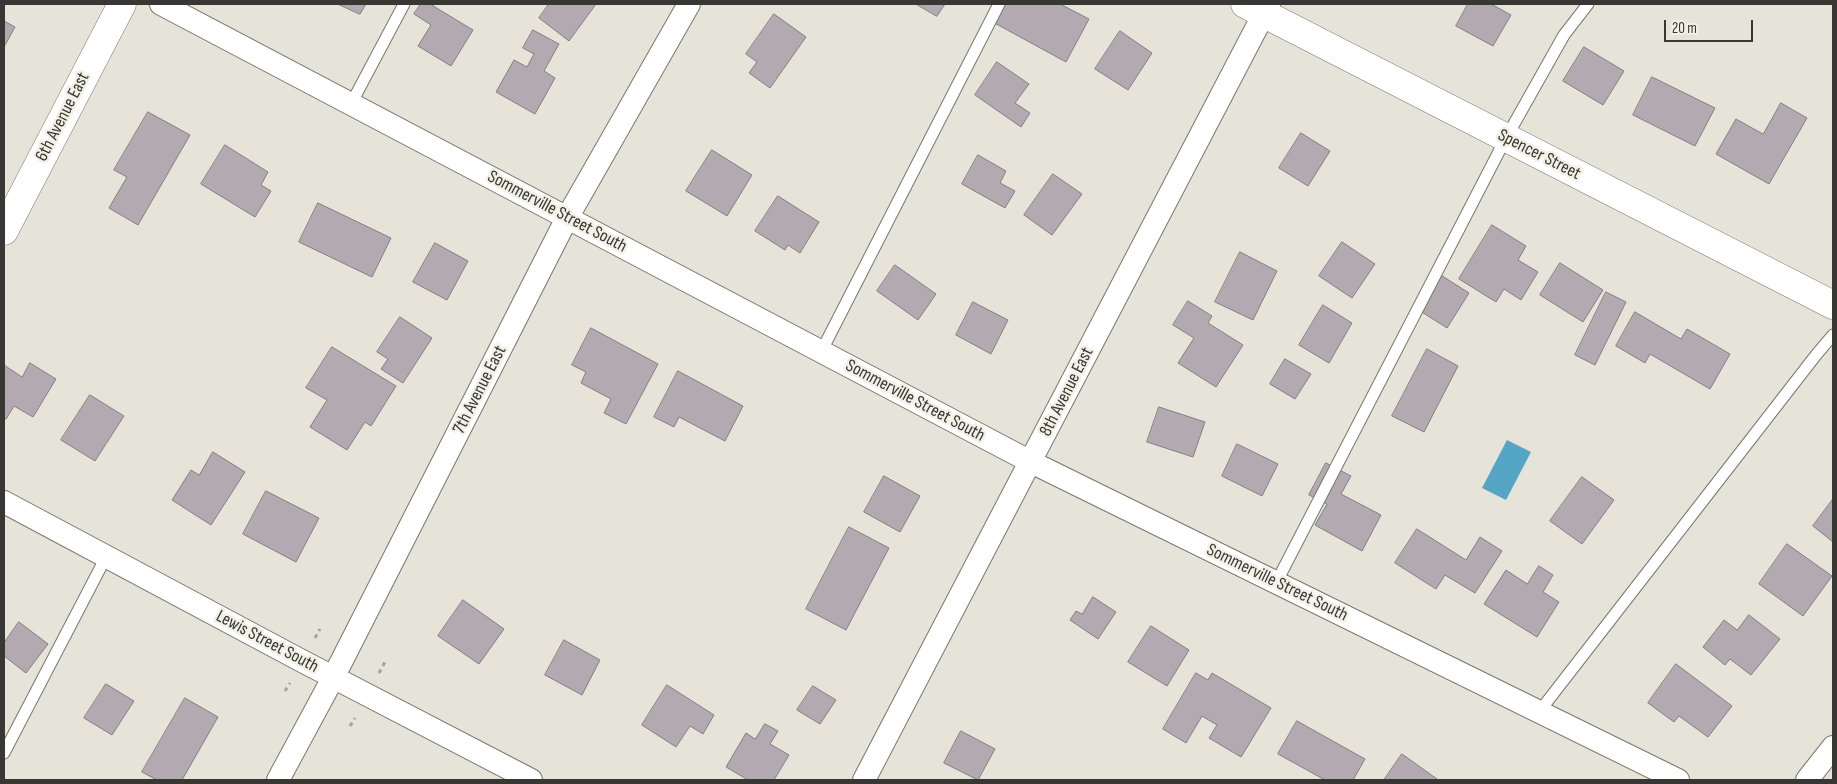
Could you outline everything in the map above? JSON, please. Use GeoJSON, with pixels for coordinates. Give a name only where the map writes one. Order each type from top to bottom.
{"type":"FeatureCollection","features":[{"type":"Feature","properties":{"kind":"street","name":"6th Avenue East"},"geometry":{"type":"LineString","coordinates":[[8,214],[122,4]]}},
{"type":"Feature","properties":{"kind":"street","name":"Sommerville Street South"},"geometry":{"type":"LineString","coordinates":[[161,4],[1031,462],[1678,780]]}},
{"type":"Feature","properties":{"kind":"street","name":"7th Avenue East"},"geometry":{"type":"LineString","coordinates":[[278,780],[333,678],[567,218],[689,4]]}},
{"type":"Feature","properties":{"kind":"street","name":"Spencer Street"},"geometry":{"type":"LineString","coordinates":[[1259,7],[1506,138],[1833,305]]}},
{"type":"Feature","properties":{"kind":"street","name":"8th Avenue East"},"geometry":{"type":"LineString","coordinates":[[864,780],[1031,462],[1259,7]]}},
{"type":"Feature","properties":{"kind":"street","name":"Lewis Street South"},"geometry":{"type":"LineString","coordinates":[[4,502],[333,678],[531,780]]}},
{"type":"Feature","properties":{"kind":"street"},"geometry":{"type":"LineString","coordinates":[[1807,780],[1833,748]]}},
{"type":"Feature","properties":{"kind":"lane"},"geometry":{"type":"LineString","coordinates":[[351,104],[404,4]]}},
{"type":"Feature","properties":{"kind":"lane"},"geometry":{"type":"LineString","coordinates":[[821,352],[999,4]]}},
{"type":"Feature","properties":{"kind":"lane"},"geometry":{"type":"LineString","coordinates":[[1276,583],[1506,138],[1564,35],[1588,4]]}},
{"type":"Feature","properties":{"kind":"lane"},"geometry":{"type":"LineString","coordinates":[[1539,712],[1833,335]]}},
{"type":"Feature","properties":{"kind":"lane"},"geometry":{"type":"LineString","coordinates":[[4,752],[106,557]]}},
{"type":"Feature","properties":{"kind":"water"},"geometry":{"type":"Polygon","coordinates":[[[1507,440],[1531,452],[1506,500],[1482,488],[1507,440]]]}},
{"type":"Feature","properties":{"kind":"building"},"geometry":{"type":"Polygon","coordinates":[[[338,4],[366,4],[360,14],[338,4]]]}},
{"type":"Feature","properties":{"kind":"building"},"geometry":{"type":"Polygon","coordinates":[[[421,4],[430,4],[473,30],[451,66],[418,46],[431,25],[414,14],[421,4]]]}},
{"type":"Feature","properties":{"kind":"building"},"geometry":{"type":"Polygon","coordinates":[[[549,4],[596,4],[569,41],[539,18],[549,4]]]}},
{"type":"Feature","properties":{"kind":"building"},"geometry":{"type":"Polygon","coordinates":[[[916,4],[945,4],[937,16],[916,4]]]}},
{"type":"Feature","properties":{"kind":"building"},"geometry":{"type":"Polygon","coordinates":[[[998,4],[1060,4],[1089,19],[1066,62],[989,20],[998,4]]]}},
{"type":"Feature","properties":{"kind":"building"},"geometry":{"type":"Polygon","coordinates":[[[1468,4],[1491,4],[1511,15],[1493,46],[1456,26],[1468,4]]]}},
{"type":"Feature","properties":{"kind":"building"},"geometry":{"type":"Polygon","coordinates":[[[774,14],[806,37],[770,88],[749,73],[757,62],[746,54],[774,14]]]}},
{"type":"Feature","properties":{"kind":"building"},"geometry":{"type":"Polygon","coordinates":[[[4,21],[15,27],[4,47],[4,21]]]}},
{"type":"Feature","properties":{"kind":"building"},"geometry":{"type":"Polygon","coordinates":[[[533,30],[559,44],[544,71],[555,78],[535,114],[496,92],[514,60],[527,67],[534,54],[523,48],[533,30]]]}},
{"type":"Feature","properties":{"kind":"building"},"geometry":{"type":"Polygon","coordinates":[[[1120,31],[1152,53],[1128,90],[1095,69],[1120,31]]]}},
{"type":"Feature","properties":{"kind":"building"},"geometry":{"type":"Polygon","coordinates":[[[1584,47],[1624,71],[1603,105],[1563,81],[1584,47]]]}},
{"type":"Feature","properties":{"kind":"building"},"geometry":{"type":"Polygon","coordinates":[[[997,62],[1029,84],[1015,103],[1030,113],[1021,127],[975,95],[997,62]]]}},
{"type":"Feature","properties":{"kind":"building"},"geometry":{"type":"Polygon","coordinates":[[[1652,77],[1715,108],[1695,146],[1633,115],[1652,77]]]}},
{"type":"Feature","properties":{"kind":"building"},"geometry":{"type":"Polygon","coordinates":[[[1781,103],[1807,118],[1769,184],[1716,154],[1736,119],[1763,134],[1781,103]]]}},
{"type":"Feature","properties":{"kind":"building"},"geometry":{"type":"Polygon","coordinates":[[[148,112],[190,135],[138,225],[109,208],[127,177],[114,170],[148,112]]]}},
{"type":"Feature","properties":{"kind":"building"},"geometry":{"type":"Polygon","coordinates":[[[1301,133],[1330,151],[1308,186],[1279,168],[1301,133]]]}},
{"type":"Feature","properties":{"kind":"building"},"geometry":{"type":"Polygon","coordinates":[[[225,145],[268,172],[261,185],[271,191],[255,217],[201,184],[225,145]]]}},
{"type":"Feature","properties":{"kind":"building"},"geometry":{"type":"Polygon","coordinates":[[[712,150],[752,175],[727,216],[686,191],[712,150]]]}},
{"type":"Feature","properties":{"kind":"building"},"geometry":{"type":"Polygon","coordinates":[[[978,155],[1006,171],[1000,183],[1015,191],[1005,208],[962,184],[978,155]]]}},
{"type":"Feature","properties":{"kind":"building"},"geometry":{"type":"Polygon","coordinates":[[[1053,174],[1082,194],[1052,235],[1024,215],[1053,174]]]}},
{"type":"Feature","properties":{"kind":"building"},"geometry":{"type":"Polygon","coordinates":[[[778,196],[819,222],[800,253],[788,245],[785,250],[755,231],[778,196]]]}},
{"type":"Feature","properties":{"kind":"building"},"geometry":{"type":"Polygon","coordinates":[[[318,203],[391,238],[372,277],[299,242],[318,203]]]}},
{"type":"Feature","properties":{"kind":"building"},"geometry":{"type":"Polygon","coordinates":[[[1492,225],[1526,246],[1518,260],[1538,272],[1521,300],[1504,289],[1496,302],[1459,279],[1492,225]]]}},
{"type":"Feature","properties":{"kind":"building"},"geometry":{"type":"Polygon","coordinates":[[[1342,242],[1375,264],[1352,298],[1319,276],[1342,242]]]}},
{"type":"Feature","properties":{"kind":"building"},"geometry":{"type":"Polygon","coordinates":[[[435,243],[468,261],[447,300],[413,282],[435,243]]]}},
{"type":"Feature","properties":{"kind":"building"},"geometry":{"type":"Polygon","coordinates":[[[1240,252],[1277,271],[1253,320],[1215,302],[1240,252]]]}},
{"type":"Feature","properties":{"kind":"building"},"geometry":{"type":"Polygon","coordinates":[[[1560,263],[1603,290],[1583,322],[1540,295],[1560,263]]]}},
{"type":"Feature","properties":{"kind":"building"},"geometry":{"type":"Polygon","coordinates":[[[895,265],[936,294],[918,320],[877,291],[895,265]]]}},
{"type":"Feature","properties":{"kind":"building"},"geometry":{"type":"Polygon","coordinates":[[[1436,272],[1469,293],[1447,328],[1414,307],[1436,272]]]}},
{"type":"Feature","properties":{"kind":"building"},"geometry":{"type":"Polygon","coordinates":[[[1606,292],[1626,302],[1595,365],[1575,355],[1606,292]]]}},
{"type":"Feature","properties":{"kind":"building"},"geometry":{"type":"Polygon","coordinates":[[[1188,301],[1212,316],[1208,323],[1243,345],[1216,387],[1178,363],[1194,338],[1173,325],[1188,301]]]}},
{"type":"Feature","properties":{"kind":"building"},"geometry":{"type":"Polygon","coordinates":[[[973,302],[1008,320],[991,354],[956,335],[973,302]]]}},
{"type":"Feature","properties":{"kind":"building"},"geometry":{"type":"Polygon","coordinates":[[[1323,305],[1352,323],[1329,363],[1299,345],[1323,305]]]}},
{"type":"Feature","properties":{"kind":"building"},"geometry":{"type":"Polygon","coordinates":[[[1635,312],[1681,339],[1687,329],[1730,354],[1710,389],[1650,354],[1645,363],[1616,346],[1635,312]]]}},
{"type":"Feature","properties":{"kind":"building"},"geometry":{"type":"Polygon","coordinates":[[[400,317],[432,338],[403,383],[381,369],[388,359],[377,352],[400,317]]]}},
{"type":"Feature","properties":{"kind":"building"},"geometry":{"type":"Polygon","coordinates":[[[591,328],[658,364],[626,424],[604,413],[611,399],[581,383],[586,372],[572,365],[591,328]]]}},
{"type":"Feature","properties":{"kind":"building"},"geometry":{"type":"Polygon","coordinates":[[[332,347],[396,386],[371,426],[365,422],[347,450],[310,427],[327,400],[306,388],[332,347]]]}},
{"type":"Feature","properties":{"kind":"building"},"geometry":{"type":"Polygon","coordinates":[[[1427,349],[1458,366],[1424,432],[1392,416],[1427,349]]]}},
{"type":"Feature","properties":{"kind":"building"},"geometry":{"type":"Polygon","coordinates":[[[1285,359],[1311,374],[1295,399],[1270,384],[1285,359]]]}},
{"type":"Feature","properties":{"kind":"building"},"geometry":{"type":"Polygon","coordinates":[[[30,363],[56,379],[33,417],[14,406],[6,419],[4,418],[4,365],[22,377],[30,363]]]}},
{"type":"Feature","properties":{"kind":"building"},"geometry":{"type":"Polygon","coordinates":[[[678,371],[743,406],[725,441],[679,417],[674,427],[654,417],[678,371]]]}},
{"type":"Feature","properties":{"kind":"building"},"geometry":{"type":"Polygon","coordinates":[[[90,395],[124,416],[95,461],[61,440],[90,395]]]}},
{"type":"Feature","properties":{"kind":"building"},"geometry":{"type":"Polygon","coordinates":[[[1159,407],[1205,422],[1193,457],[1147,442],[1159,407]]]}},
{"type":"Feature","properties":{"kind":"building"},"geometry":{"type":"Polygon","coordinates":[[[1237,444],[1278,464],[1262,496],[1222,476],[1237,444]]]}},
{"type":"Feature","properties":{"kind":"building"},"geometry":{"type":"Polygon","coordinates":[[[213,452],[245,472],[211,525],[172,500],[191,470],[199,475],[213,452]]]}},
{"type":"Feature","properties":{"kind":"building"},"geometry":{"type":"Polygon","coordinates":[[[1326,463],[1351,476],[1341,494],[1381,515],[1362,551],[1315,525],[1327,504],[1309,495],[1326,463]]]}},
{"type":"Feature","properties":{"kind":"building"},"geometry":{"type":"Polygon","coordinates":[[[884,476],[920,496],[900,532],[864,512],[884,476]]]}},
{"type":"Feature","properties":{"kind":"building"},"geometry":{"type":"Polygon","coordinates":[[[1582,477],[1614,500],[1582,544],[1550,521],[1582,477]]]}},
{"type":"Feature","properties":{"kind":"building"},"geometry":{"type":"Polygon","coordinates":[[[266,491],[319,518],[296,562],[243,534],[266,491]]]}},
{"type":"Feature","properties":{"kind":"building"},"geometry":{"type":"Polygon","coordinates":[[[1833,499],[1833,542],[1813,526],[1833,499]]]}},
{"type":"Feature","properties":{"kind":"building"},"geometry":{"type":"Polygon","coordinates":[[[849,527],[889,548],[846,630],[806,609],[849,527]]]}},
{"type":"Feature","properties":{"kind":"building"},"geometry":{"type":"Polygon","coordinates":[[[1417,529],[1466,560],[1480,537],[1502,551],[1475,593],[1445,575],[1436,589],[1395,563],[1417,529]]]}},
{"type":"Feature","properties":{"kind":"building"},"geometry":{"type":"Polygon","coordinates":[[[1787,544],[1832,576],[1803,616],[1759,584],[1787,544]]]}},
{"type":"Feature","properties":{"kind":"building"},"geometry":{"type":"Polygon","coordinates":[[[1539,566],[1553,575],[1543,592],[1559,602],[1537,637],[1484,604],[1506,570],[1527,584],[1539,566]]]}},
{"type":"Feature","properties":{"kind":"building"},"geometry":{"type":"Polygon","coordinates":[[[1093,597],[1116,612],[1098,639],[1070,620],[1076,611],[1082,614],[1093,597]]]}},
{"type":"Feature","properties":{"kind":"building"},"geometry":{"type":"Polygon","coordinates":[[[463,600],[504,629],[479,664],[438,636],[463,600]]]}},
{"type":"Feature","properties":{"kind":"building"},"geometry":{"type":"Polygon","coordinates":[[[1749,615],[1780,639],[1751,675],[1730,659],[1725,665],[1703,647],[1724,620],[1737,630],[1749,615]]]}},
{"type":"Feature","properties":{"kind":"building"},"geometry":{"type":"Polygon","coordinates":[[[19,622],[48,644],[26,673],[4,656],[4,643],[19,622]]]}},
{"type":"Feature","properties":{"kind":"building"},"geometry":{"type":"Polygon","coordinates":[[[1151,626],[1189,650],[1167,686],[1128,662],[1151,626]]]}},
{"type":"Feature","properties":{"kind":"building"},"geometry":{"type":"Polygon","coordinates":[[[564,640],[600,660],[582,695],[545,675],[564,640]]]}},
{"type":"Feature","properties":{"kind":"building"},"geometry":{"type":"Polygon","coordinates":[[[1676,664],[1732,706],[1708,737],[1679,716],[1674,722],[1648,703],[1676,664]]]}},
{"type":"Feature","properties":{"kind":"building"},"geometry":{"type":"Polygon","coordinates":[[[1196,673],[1208,680],[1212,673],[1271,708],[1241,757],[1209,738],[1217,725],[1202,716],[1186,743],[1163,729],[1196,673]]]}},
{"type":"Feature","properties":{"kind":"building"},"geometry":{"type":"Polygon","coordinates":[[[106,684],[134,701],[112,735],[84,718],[106,684]]]}},
{"type":"Feature","properties":{"kind":"building"},"geometry":{"type":"Polygon","coordinates":[[[667,685],[714,715],[703,734],[690,726],[676,747],[642,725],[667,685]]]}},
{"type":"Feature","properties":{"kind":"building"},"geometry":{"type":"Polygon","coordinates":[[[813,686],[836,700],[820,724],[797,710],[813,686]]]}},
{"type":"Feature","properties":{"kind":"building"},"geometry":{"type":"Polygon","coordinates":[[[185,698],[218,717],[182,780],[157,780],[142,772],[185,698]]]}},
{"type":"Feature","properties":{"kind":"building"},"geometry":{"type":"Polygon","coordinates":[[[1297,721],[1365,759],[1353,780],[1325,780],[1278,754],[1297,721]]]}},
{"type":"Feature","properties":{"kind":"building"},"geometry":{"type":"Polygon","coordinates":[[[765,724],[778,731],[770,744],[789,755],[774,780],[748,780],[726,767],[746,733],[755,739],[765,724]]]}},
{"type":"Feature","properties":{"kind":"building"},"geometry":{"type":"Polygon","coordinates":[[[961,731],[995,749],[978,780],[944,763],[961,731]]]}},
{"type":"Feature","properties":{"kind":"building"},"geometry":{"type":"Polygon","coordinates":[[[1402,754],[1437,779],[1384,780],[1402,754]]]}}]}
